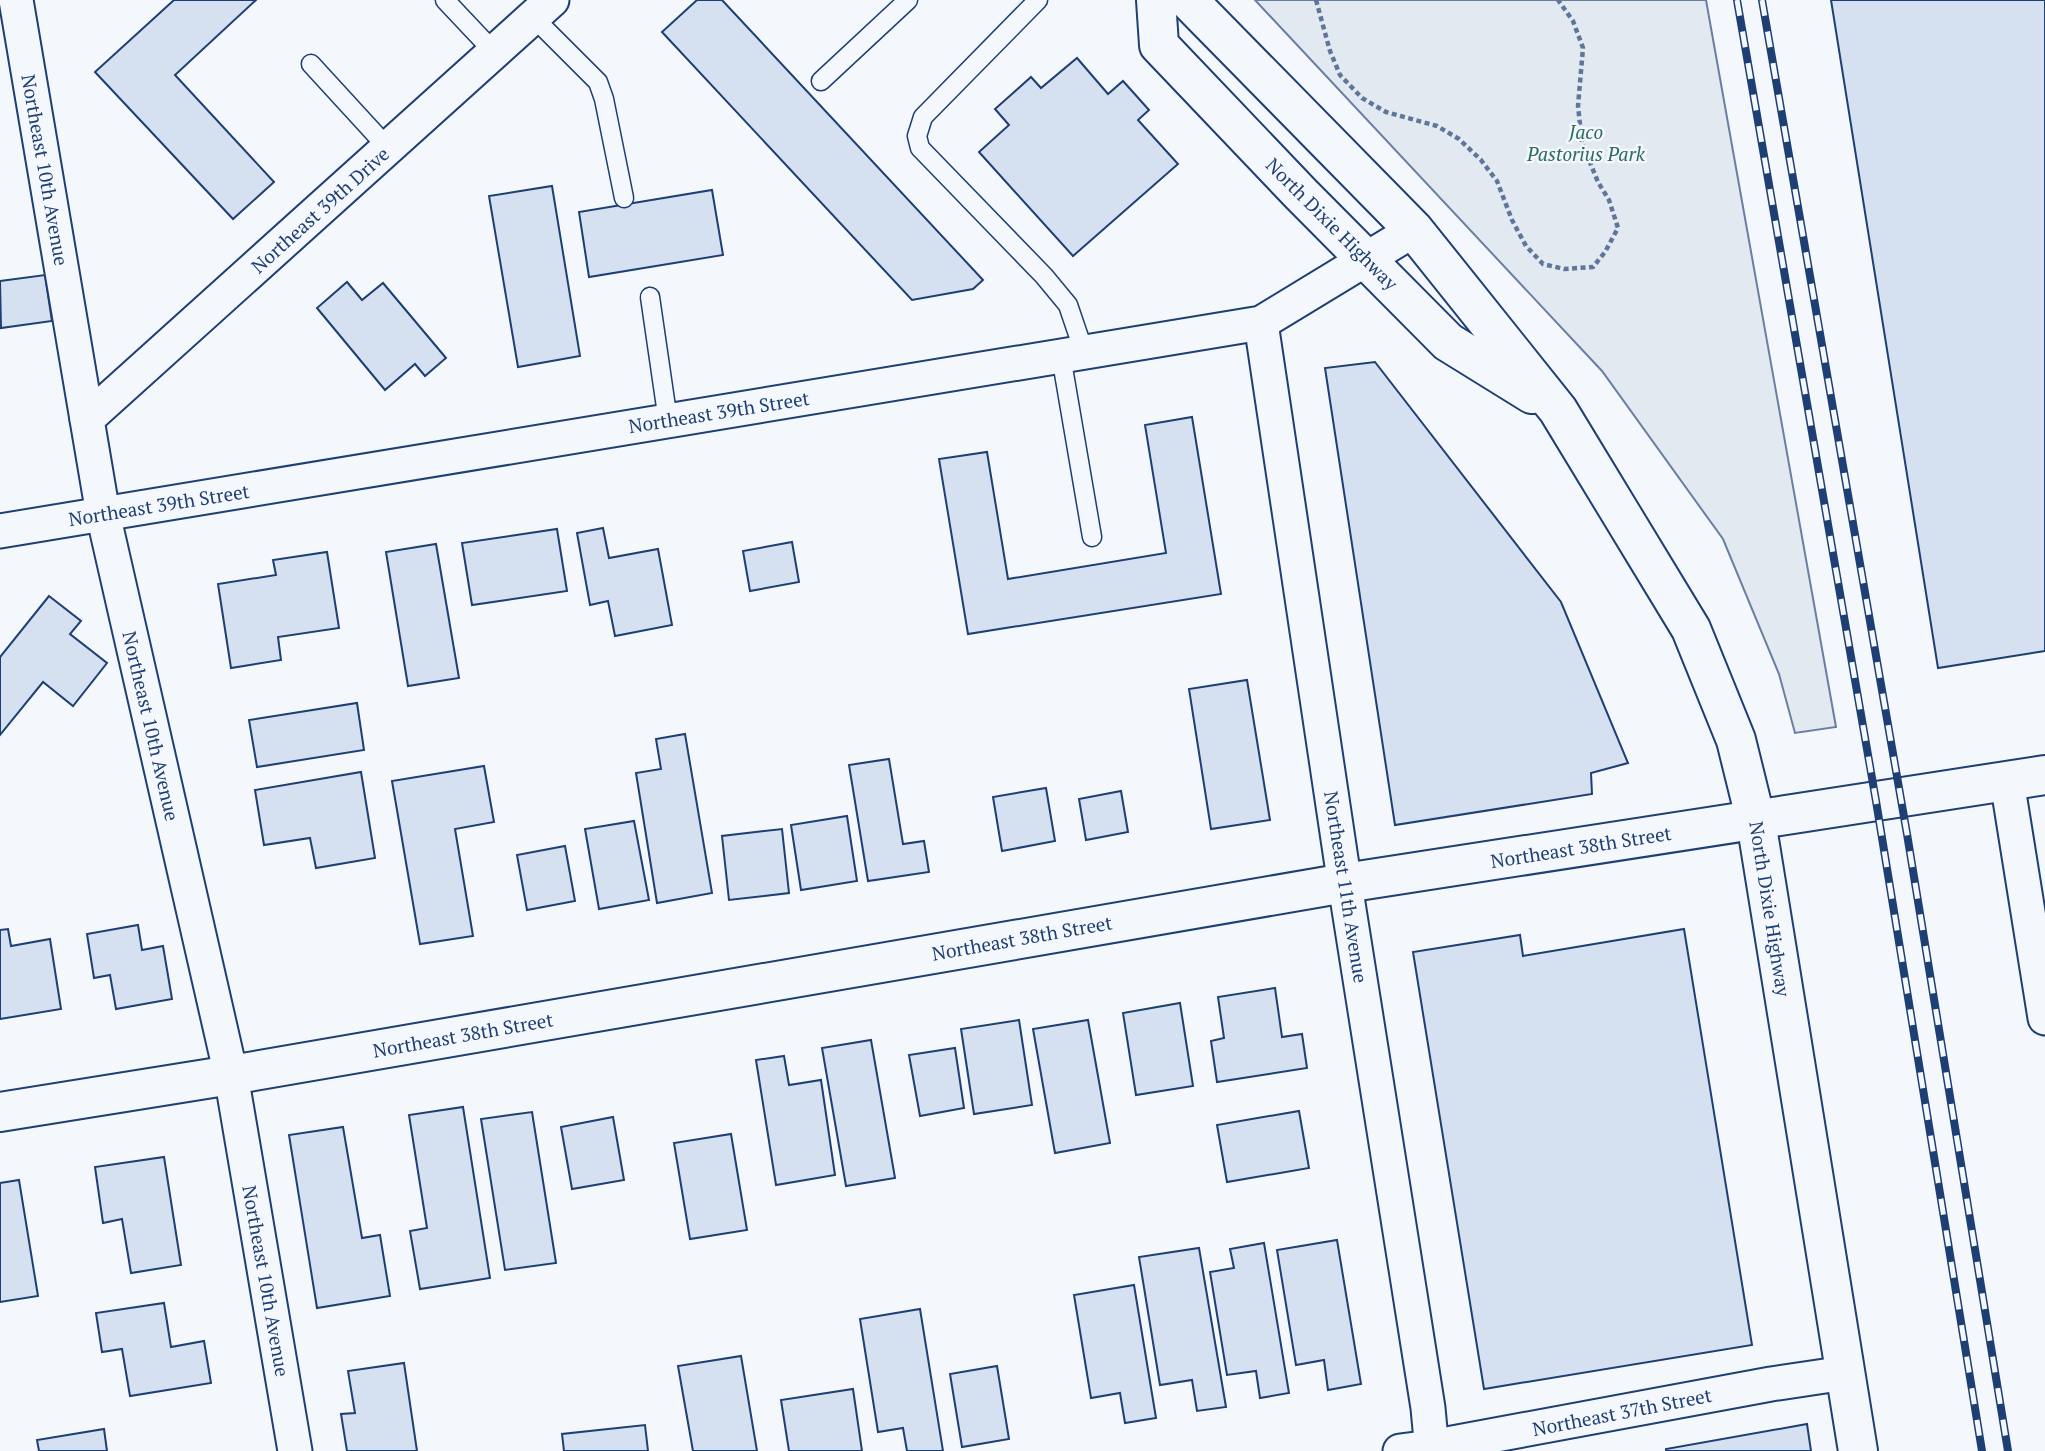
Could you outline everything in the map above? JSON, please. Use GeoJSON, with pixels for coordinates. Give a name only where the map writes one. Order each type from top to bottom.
{"type":"FeatureCollection","features":[{"type":"Feature","properties":{"kind":"main road","name":"North Dixie Highway"},"geometry":{"type":"LineString","coordinates":[[1156,0],[1159,45],[1301,194],[1448,342],[1558,410]]}},
{"type":"Feature","properties":{"kind":"main road","name":"North Dixie Highway"},"geometry":{"type":"LineString","coordinates":[[1188,0],[1414,230],[1558,410],[1691,629],[1736,740],[1756,821],[1858,1451]]}},
{"type":"Feature","properties":{"kind":"main road","name":"Northeast 38th Street"},"geometry":{"type":"LineString","coordinates":[[0,1112],[231,1075],[1345,883],[2045,775]]}},
{"type":"Feature","properties":{"kind":"street","name":"Northeast 10th Avenue"},"geometry":{"type":"LineString","coordinates":[[16,0],[103,514],[231,1075],[295,1451]]}},
{"type":"Feature","properties":{"kind":"street","name":"Northeast 39th Drive"},"geometry":{"type":"LineString","coordinates":[[87,419],[543,8]]}},
{"type":"Feature","properties":{"kind":"street","name":"Northeast 39th Street"},"geometry":{"type":"LineString","coordinates":[[0,531],[1261,323],[1414,230]]}},
{"type":"Feature","properties":{"kind":"street","name":"Northeast 11th Avenue"},"geometry":{"type":"LineString","coordinates":[[1261,323],[1345,883],[1428,1408],[1421,1450]]}},
{"type":"Feature","properties":{"kind":"street"},"geometry":{"type":"LineString","coordinates":[[2007,781],[2045,1018]]}},
{"type":"Feature","properties":{"kind":"street","name":"Northeast 37th Street"},"geometry":{"type":"LineString","coordinates":[[1421,1450],[1757,1386],[1845,1373]]}},
{"type":"Feature","properties":{"kind":"lane"},"geometry":{"type":"LineString","coordinates":[[446,0],[494,52]]}},
{"type":"Feature","properties":{"kind":"lane"},"geometry":{"type":"LineString","coordinates":[[821,81],[908,0]]}},
{"type":"Feature","properties":{"kind":"lane"},"geometry":{"type":"LineString","coordinates":[[1038,0],[923,117],[917,136],[920,148],[1044,276],[1068,305],[1092,537]]}},
{"type":"Feature","properties":{"kind":"lane"},"geometry":{"type":"LineString","coordinates":[[543,8],[598,82],[604,99],[624,198]]}},
{"type":"Feature","properties":{"kind":"lane"},"geometry":{"type":"LineString","coordinates":[[312,64],[388,148]]}},
{"type":"Feature","properties":{"kind":"lane"},"geometry":{"type":"LineString","coordinates":[[650,297],[668,421]]}},
{"type":"Feature","properties":{"kind":"path"},"geometry":{"type":"LineString","coordinates":[[1316,0],[1330,51],[1340,75],[1362,98],[1386,112],[1437,126],[1459,139],[1481,160],[1497,181],[1512,220],[1526,246],[1543,264],[1564,269],[1593,267],[1618,228],[1609,200],[1582,143],[1578,106],[1583,48],[1573,21],[1558,0]]}},
{"type":"Feature","properties":{"kind":"green space","name":"Jaco Pastorius Park"},"geometry":{"type":"Polygon","coordinates":[[[1255,0],[1706,0],[1836,727],[1795,733],[1779,674],[1723,539],[1602,371],[1255,0]]]}},
{"type":"Feature","properties":{"kind":"building"},"geometry":{"type":"Polygon","coordinates":[[[174,0],[256,0],[175,75],[274,182],[233,219],[95,72],[174,0]]]}},
{"type":"Feature","properties":{"kind":"building"},"geometry":{"type":"Polygon","coordinates":[[[697,0],[722,0],[983,280],[973,289],[912,300],[662,32],[697,0]]]}},
{"type":"Feature","properties":{"kind":"building"},"geometry":{"type":"Polygon","coordinates":[[[1831,0],[2045,0],[2045,651],[1938,668],[1831,0]]]}},
{"type":"Feature","properties":{"kind":"building"},"geometry":{"type":"Polygon","coordinates":[[[1077,58],[1108,94],[1123,81],[1149,110],[1138,120],[1178,164],[1073,256],[979,152],[1009,125],[995,109],[1031,77],[1041,88],[1077,58]]]}},
{"type":"Feature","properties":{"kind":"building"},"geometry":{"type":"Polygon","coordinates":[[[552,186],[580,356],[518,367],[489,196],[552,186]]]}},
{"type":"Feature","properties":{"kind":"building"},"geometry":{"type":"Polygon","coordinates":[[[712,190],[723,255],[589,277],[579,212],[712,190]]]}},
{"type":"Feature","properties":{"kind":"building"},"geometry":{"type":"Polygon","coordinates":[[[45,275],[52,321],[1,328],[0,281],[45,275]]]}},
{"type":"Feature","properties":{"kind":"building"},"geometry":{"type":"Polygon","coordinates":[[[347,282],[362,300],[383,283],[446,358],[425,376],[415,364],[385,390],[317,308],[347,282]]]}},
{"type":"Feature","properties":{"kind":"building"},"geometry":{"type":"Polygon","coordinates":[[[1375,362],[1561,602],[1628,763],[1591,773],[1592,794],[1395,825],[1325,368],[1375,362]]]}},
{"type":"Feature","properties":{"kind":"building"},"geometry":{"type":"Polygon","coordinates":[[[1192,417],[1221,594],[968,634],[939,459],[987,452],[1008,579],[1166,553],[1145,425],[1192,417]]]}},
{"type":"Feature","properties":{"kind":"building"},"geometry":{"type":"Polygon","coordinates":[[[603,528],[609,558],[658,549],[672,625],[615,636],[608,601],[590,605],[577,533],[603,528]]]}},
{"type":"Feature","properties":{"kind":"building"},"geometry":{"type":"Polygon","coordinates":[[[557,529],[567,591],[472,605],[462,543],[557,529]]]}},
{"type":"Feature","properties":{"kind":"building"},"geometry":{"type":"Polygon","coordinates":[[[792,542],[799,582],[750,591],[743,551],[792,542]]]}},
{"type":"Feature","properties":{"kind":"building"},"geometry":{"type":"Polygon","coordinates":[[[436,544],[459,678],[408,686],[386,552],[436,544]]]}},
{"type":"Feature","properties":{"kind":"building"},"geometry":{"type":"Polygon","coordinates":[[[327,552],[339,628],[278,637],[281,660],[231,668],[218,584],[276,575],[273,560],[327,552]]]}},
{"type":"Feature","properties":{"kind":"building"},"geometry":{"type":"Polygon","coordinates":[[[49,596],[81,621],[70,634],[107,663],[73,706],[43,682],[0,735],[0,657],[49,596]]]}},
{"type":"Feature","properties":{"kind":"building"},"geometry":{"type":"Polygon","coordinates":[[[1247,680],[1270,820],[1211,829],[1189,689],[1247,680]]]}},
{"type":"Feature","properties":{"kind":"building"},"geometry":{"type":"Polygon","coordinates":[[[357,703],[364,750],[257,767],[249,720],[357,703]]]}},
{"type":"Feature","properties":{"kind":"building"},"geometry":{"type":"Polygon","coordinates":[[[685,734],[712,893],[657,903],[636,773],[661,769],[656,739],[685,734]]]}},
{"type":"Feature","properties":{"kind":"building"},"geometry":{"type":"Polygon","coordinates":[[[889,759],[903,844],[924,841],[929,872],[868,881],[849,765],[889,759]]]}},
{"type":"Feature","properties":{"kind":"building"},"geometry":{"type":"Polygon","coordinates":[[[484,766],[494,822],[455,829],[473,936],[420,944],[392,781],[484,766]]]}},
{"type":"Feature","properties":{"kind":"building"},"geometry":{"type":"Polygon","coordinates":[[[361,772],[375,858],[316,868],[310,838],[264,845],[255,790],[361,772]]]}},
{"type":"Feature","properties":{"kind":"building"},"geometry":{"type":"Polygon","coordinates":[[[1046,788],[1055,841],[1002,851],[993,797],[1046,788]]]}},
{"type":"Feature","properties":{"kind":"building"},"geometry":{"type":"Polygon","coordinates":[[[1121,791],[1128,832],[1086,840],[1079,799],[1121,791]]]}},
{"type":"Feature","properties":{"kind":"building"},"geometry":{"type":"Polygon","coordinates":[[[847,816],[857,881],[801,890],[791,825],[847,816]]]}},
{"type":"Feature","properties":{"kind":"building"},"geometry":{"type":"Polygon","coordinates":[[[634,821],[649,900],[599,909],[585,829],[634,821]]]}},
{"type":"Feature","properties":{"kind":"building"},"geometry":{"type":"Polygon","coordinates":[[[782,829],[789,893],[729,900],[722,836],[782,829]]]}},
{"type":"Feature","properties":{"kind":"building"},"geometry":{"type":"Polygon","coordinates":[[[565,846],[575,901],[527,910],[517,855],[565,846]]]}},
{"type":"Feature","properties":{"kind":"building"},"geometry":{"type":"Polygon","coordinates":[[[138,925],[142,950],[163,946],[172,999],[116,1009],[110,975],[94,978],[87,934],[138,925]]]}},
{"type":"Feature","properties":{"kind":"building"},"geometry":{"type":"Polygon","coordinates":[[[8,929],[11,946],[50,939],[61,1009],[0,1019],[0,930],[8,929]]]}},
{"type":"Feature","properties":{"kind":"building"},"geometry":{"type":"Polygon","coordinates":[[[1684,929],[1752,1345],[1484,1389],[1413,952],[1520,935],[1523,956],[1684,929]]]}},
{"type":"Feature","properties":{"kind":"building"},"geometry":{"type":"Polygon","coordinates":[[[1275,988],[1282,1037],[1302,1034],[1307,1068],[1217,1082],[1211,1041],[1224,1038],[1218,997],[1275,988]]]}},
{"type":"Feature","properties":{"kind":"building"},"geometry":{"type":"Polygon","coordinates":[[[1180,1003],[1193,1086],[1136,1095],[1123,1013],[1180,1003]]]}},
{"type":"Feature","properties":{"kind":"building"},"geometry":{"type":"Polygon","coordinates":[[[1019,1020],[1032,1105],[974,1114],[961,1029],[1019,1020]]]}},
{"type":"Feature","properties":{"kind":"building"},"geometry":{"type":"Polygon","coordinates":[[[1088,1020],[1110,1143],[1055,1153],[1033,1029],[1088,1020]]]}},
{"type":"Feature","properties":{"kind":"building"},"geometry":{"type":"Polygon","coordinates":[[[871,1040],[895,1178],[846,1186],[822,1048],[871,1040]]]}},
{"type":"Feature","properties":{"kind":"building"},"geometry":{"type":"Polygon","coordinates":[[[955,1048],[964,1108],[920,1116],[909,1055],[955,1048]]]}},
{"type":"Feature","properties":{"kind":"building"},"geometry":{"type":"Polygon","coordinates":[[[784,1056],[789,1085],[821,1080],[835,1175],[776,1185],[756,1060],[784,1056]]]}},
{"type":"Feature","properties":{"kind":"building"},"geometry":{"type":"Polygon","coordinates":[[[463,1107],[490,1278],[420,1289],[410,1231],[427,1228],[409,1115],[463,1107]]]}},
{"type":"Feature","properties":{"kind":"building"},"geometry":{"type":"Polygon","coordinates":[[[1299,1111],[1309,1168],[1227,1182],[1217,1125],[1299,1111]]]}},
{"type":"Feature","properties":{"kind":"building"},"geometry":{"type":"Polygon","coordinates":[[[532,1112],[556,1263],[505,1270],[481,1119],[532,1112]]]}},
{"type":"Feature","properties":{"kind":"building"},"geometry":{"type":"Polygon","coordinates":[[[613,1117],[624,1180],[572,1189],[561,1127],[613,1117]]]}},
{"type":"Feature","properties":{"kind":"building"},"geometry":{"type":"Polygon","coordinates":[[[343,1127],[362,1238],[380,1235],[390,1296],[317,1308],[289,1135],[343,1127]]]}},
{"type":"Feature","properties":{"kind":"building"},"geometry":{"type":"Polygon","coordinates":[[[731,1134],[747,1230],[690,1239],[674,1143],[731,1134]]]}},
{"type":"Feature","properties":{"kind":"building"},"geometry":{"type":"Polygon","coordinates":[[[164,1157],[181,1265],[131,1273],[122,1219],[103,1223],[95,1167],[164,1157]]]}},
{"type":"Feature","properties":{"kind":"building"},"geometry":{"type":"Polygon","coordinates":[[[19,1180],[38,1296],[0,1302],[0,1183],[19,1180]]]}},
{"type":"Feature","properties":{"kind":"building"},"geometry":{"type":"Polygon","coordinates":[[[1337,1240],[1361,1384],[1328,1390],[1324,1360],[1296,1365],[1277,1250],[1337,1240]]]}},
{"type":"Feature","properties":{"kind":"building"},"geometry":{"type":"Polygon","coordinates":[[[1264,1243],[1289,1393],[1260,1398],[1256,1371],[1227,1375],[1210,1272],[1234,1268],[1230,1249],[1264,1243]]]}},
{"type":"Feature","properties":{"kind":"building"},"geometry":{"type":"Polygon","coordinates":[[[1199,1248],[1226,1407],[1197,1411],[1192,1380],[1160,1385],[1139,1257],[1199,1248]]]}},
{"type":"Feature","properties":{"kind":"building"},"geometry":{"type":"Polygon","coordinates":[[[1134,1285],[1156,1418],[1125,1423],[1120,1393],[1091,1398],[1074,1295],[1134,1285]]]}},
{"type":"Feature","properties":{"kind":"building"},"geometry":{"type":"Polygon","coordinates":[[[164,1303],[171,1347],[204,1341],[211,1383],[130,1396],[122,1349],[102,1352],[96,1313],[164,1303]]]}},
{"type":"Feature","properties":{"kind":"building"},"geometry":{"type":"Polygon","coordinates":[[[920,1309],[943,1451],[907,1451],[903,1428],[878,1432],[860,1319],[920,1309]]]}},
{"type":"Feature","properties":{"kind":"building"},"geometry":{"type":"Polygon","coordinates":[[[741,1356],[757,1451],[693,1451],[678,1366],[741,1356]]]}},
{"type":"Feature","properties":{"kind":"building"},"geometry":{"type":"Polygon","coordinates":[[[404,1363],[417,1451],[347,1451],[341,1414],[355,1413],[348,1371],[404,1363]]]}},
{"type":"Feature","properties":{"kind":"building"},"geometry":{"type":"Polygon","coordinates":[[[997,1366],[1009,1439],[962,1447],[950,1374],[997,1366]]]}},
{"type":"Feature","properties":{"kind":"building"},"geometry":{"type":"Polygon","coordinates":[[[853,1389],[862,1451],[789,1451],[781,1400],[853,1389]]]}},
{"type":"Feature","properties":{"kind":"building"},"geometry":{"type":"Polygon","coordinates":[[[1807,1424],[1811,1451],[1666,1451],[1666,1449],[1807,1424]]]}},
{"type":"Feature","properties":{"kind":"building"},"geometry":{"type":"Polygon","coordinates":[[[645,1425],[648,1451],[564,1451],[562,1434],[645,1425]]]}},
{"type":"Feature","properties":{"kind":"building"},"geometry":{"type":"Polygon","coordinates":[[[104,1429],[107,1451],[39,1451],[37,1440],[104,1429]]]}},
{"type":"Feature","properties":{"kind":"railway"},"geometry":{"type":"LineString","coordinates":[[1737,0],[1876,801],[1982,1451]]}},
{"type":"Feature","properties":{"kind":"railway"},"geometry":{"type":"LineString","coordinates":[[1762,0],[1907,834],[2008,1451]]}}]}
